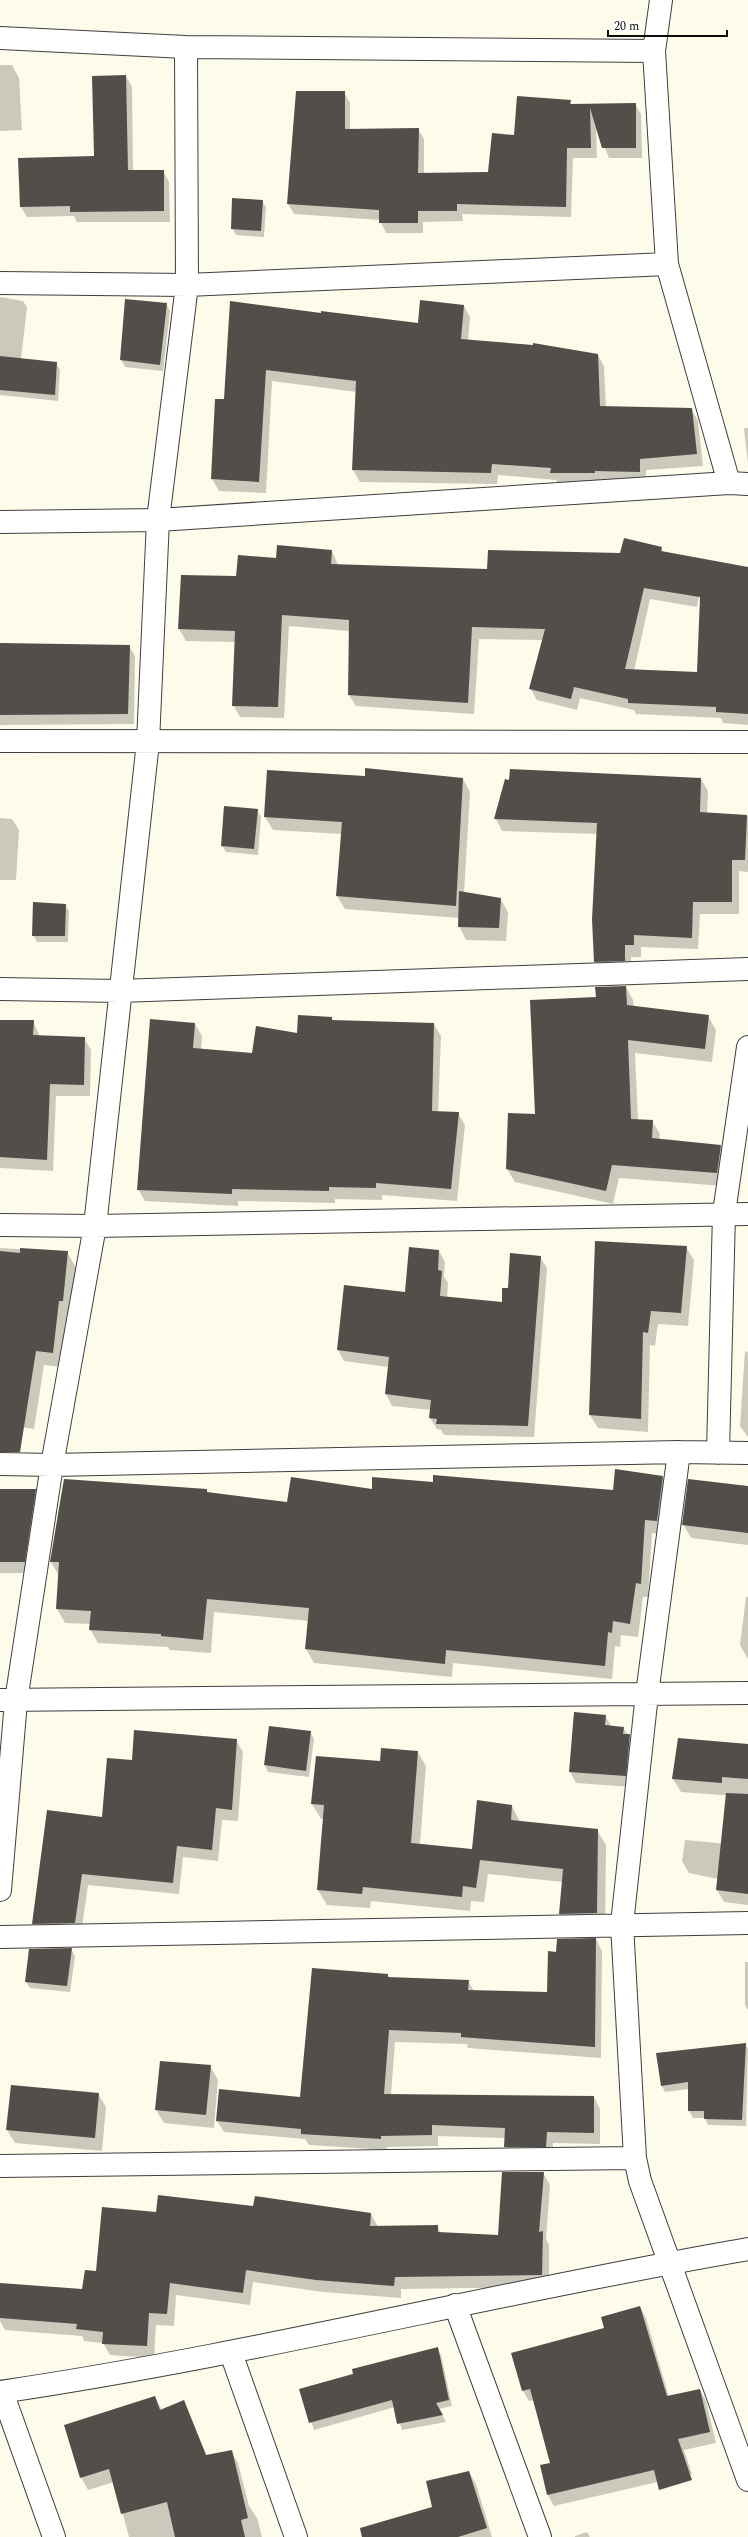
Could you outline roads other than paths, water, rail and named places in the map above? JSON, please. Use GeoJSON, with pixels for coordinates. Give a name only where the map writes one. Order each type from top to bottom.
{"type":"FeatureCollection","features":[{"type":"Feature","properties":{"kind":"street"},"geometry":{"type":"LineString","coordinates":[[0,522],[158,520],[738,483],[667,264],[654,51],[661,0]]}},
{"type":"Feature","properties":{"kind":"street"},"geometry":{"type":"LineString","coordinates":[[0,38],[186,47],[654,51]]}},
{"type":"Feature","properties":{"kind":"street"},"geometry":{"type":"LineString","coordinates":[[0,1890],[8,1701],[95,1226],[148,742],[158,520],[187,285],[186,47]]}},
{"type":"Feature","properties":{"kind":"street"},"geometry":{"type":"LineString","coordinates":[[0,283],[187,285],[667,264]]}},
{"type":"Feature","properties":{"kind":"street"},"geometry":{"type":"LineString","coordinates":[[0,742],[748,742]]}},
{"type":"Feature","properties":{"kind":"street"},"geometry":{"type":"LineString","coordinates":[[0,989],[120,991],[748,969]]}},
{"type":"Feature","properties":{"kind":"street"},"geometry":{"type":"LineString","coordinates":[[718,1453],[724,1214],[748,1047]]}},
{"type":"Feature","properties":{"kind":"street"},"geometry":{"type":"LineString","coordinates":[[0,1225],[95,1226],[748,1214]]}},
{"type":"Feature","properties":{"kind":"street"},"geometry":{"type":"LineString","coordinates":[[679,1452],[646,1694],[622,1924],[635,2158],[640,2181],[748,2480]]}},
{"type":"Feature","properties":{"kind":"street"},"geometry":{"type":"LineString","coordinates":[[0,1464],[52,1465],[679,1452],[748,1453]]}},
{"type":"Feature","properties":{"kind":"street"},"geometry":{"type":"LineString","coordinates":[[8,1701],[748,1693]]}},
{"type":"Feature","properties":{"kind":"street"},"geometry":{"type":"LineString","coordinates":[[0,1936],[748,1923]]}},
{"type":"Feature","properties":{"kind":"street"},"geometry":{"type":"LineString","coordinates":[[0,2166],[635,2158]]}},
{"type":"Feature","properties":{"kind":"street"},"geometry":{"type":"LineString","coordinates":[[54,2537],[1,2392],[231,2353],[455,2304],[748,2248]]}},
{"type":"Feature","properties":{"kind":"street"},"geometry":{"type":"LineString","coordinates":[[455,2304],[540,2537]]}},
{"type":"Feature","properties":{"kind":"street"},"geometry":{"type":"LineString","coordinates":[[231,2353],[296,2537]]}}]}
